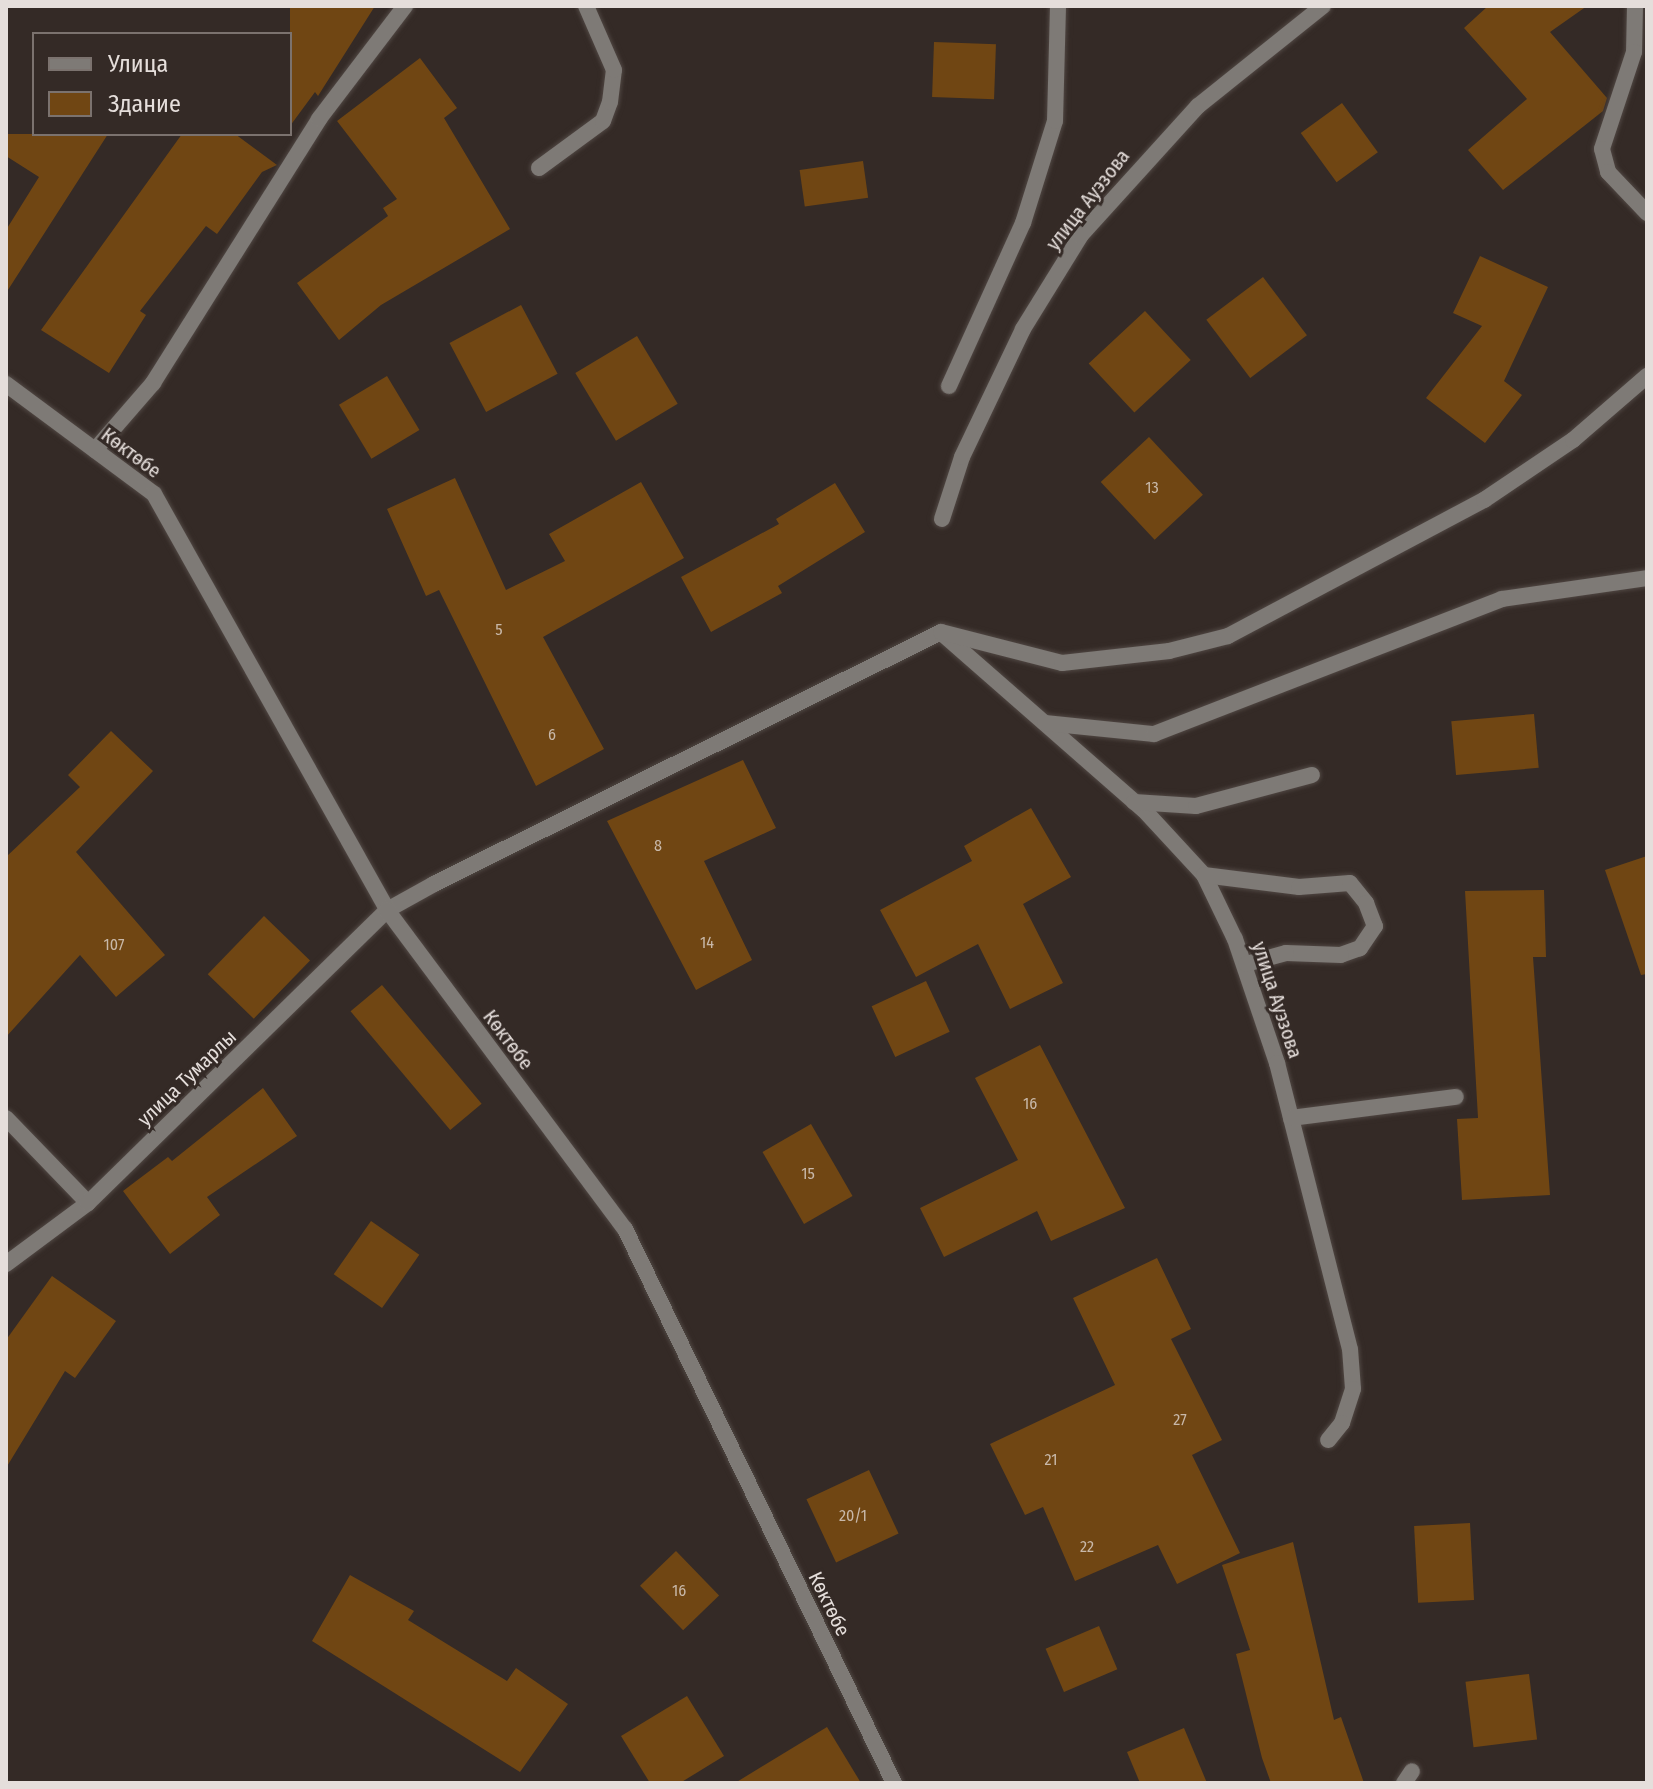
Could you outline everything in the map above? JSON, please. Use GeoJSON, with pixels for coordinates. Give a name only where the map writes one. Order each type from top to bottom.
{"type":"FeatureCollection","features":[{"type":"Feature","properties":{"kind":"street"},"geometry":{"type":"LineString","coordinates":[[95,450],[153,383],[319,119],[405,6]]}},
{"type":"Feature","properties":{"kind":"street"},"geometry":{"type":"LineString","coordinates":[[539,168],[603,121],[610,102],[614,70],[586,6]]}},
{"type":"Feature","properties":{"kind":"street"},"geometry":{"type":"LineString","coordinates":[[949,386],[1023,223],[1055,121],[1058,6]]}},
{"type":"Feature","properties":{"kind":"street","name":"улица Ауэзова"},"geometry":{"type":"LineString","coordinates":[[942,519],[962,457],[1023,329],[1081,235],[1198,106],[1323,6]]}},
{"type":"Feature","properties":{"kind":"street"},"geometry":{"type":"LineString","coordinates":[[1635,6],[1634,52],[1602,149],[1608,172],[1647,213]]}},
{"type":"Feature","properties":{"kind":"street"},"geometry":{"type":"LineString","coordinates":[[941,632],[1062,663],[1144,656],[1228,636],[1484,500],[1573,440],[1647,376]]}},
{"type":"Feature","properties":{"kind":"street","name":"Көктөбе"},"geometry":{"type":"LineString","coordinates":[[6,384],[154,494],[387,910],[625,1229],[894,1783]]}},
{"type":"Feature","properties":{"kind":"street"},"geometry":{"type":"LineString","coordinates":[[1044,722],[1154,734],[1325,673],[1502,599],[1647,578]]}},
{"type":"Feature","properties":{"kind":"street","name":"улица Ауэзова"},"geometry":{"type":"LineString","coordinates":[[941,632],[1134,802],[1204,875],[1246,964],[1291,1118],[1350,1349],[1353,1389],[1342,1423],[1328,1440]]}},
{"type":"Feature","properties":{"kind":"street","name":"улица Тумарлы"},"geometry":{"type":"LineString","coordinates":[[6,1264],[88,1203],[387,910],[941,632]]}},
{"type":"Feature","properties":{"kind":"street"},"geometry":{"type":"LineString","coordinates":[[1134,802],[1196,806],[1312,775]]}},
{"type":"Feature","properties":{"kind":"street"},"geometry":{"type":"LineString","coordinates":[[1204,875],[1299,887],[1350,883],[1366,903],[1375,926],[1360,948],[1341,955],[1286,953],[1246,964]]}},
{"type":"Feature","properties":{"kind":"street"},"geometry":{"type":"LineString","coordinates":[[1291,1118],[1456,1097]]}},
{"type":"Feature","properties":{"kind":"street"},"geometry":{"type":"LineString","coordinates":[[6,1118],[88,1203]]}},
{"type":"Feature","properties":{"kind":"building"},"geometry":{"type":"Polygon","coordinates":[[[290,6],[375,6],[318,96],[315,92],[292,123],[292,32],[290,6]]]}},
{"type":"Feature","properties":{"kind":"building"},"geometry":{"type":"Polygon","coordinates":[[[1488,6],[1587,6],[1550,32],[1607,98],[1603,111],[1503,190],[1468,150],[1527,99],[1464,28],[1488,6]]]}},
{"type":"Feature","properties":{"kind":"building"},"geometry":{"type":"Polygon","coordinates":[[[934,42],[996,44],[994,99],[932,97],[934,42]]]}},
{"type":"Feature","properties":{"kind":"building"},"geometry":{"type":"Polygon","coordinates":[[[420,58],[457,108],[444,118],[510,229],[381,305],[339,340],[297,283],[388,216],[383,208],[397,199],[337,121],[420,58]]]}},
{"type":"Feature","properties":{"kind":"building"},"geometry":{"type":"Polygon","coordinates":[[[1342,103],[1378,152],[1337,182],[1301,133],[1342,103]]]}},
{"type":"Feature","properties":{"kind":"building"},"geometry":{"type":"Polygon","coordinates":[[[6,134],[107,136],[6,293],[6,230],[39,177],[6,156],[6,134]]]}},
{"type":"Feature","properties":{"kind":"building"},"geometry":{"type":"Polygon","coordinates":[[[181,136],[238,136],[277,165],[262,172],[217,234],[206,226],[140,311],[146,315],[109,373],[41,330],[181,136]]]}},
{"type":"Feature","properties":{"kind":"building"},"geometry":{"type":"Polygon","coordinates":[[[863,161],[868,198],[805,207],[800,170],[863,161]]]}},
{"type":"Feature","properties":{"kind":"building"},"geometry":{"type":"Polygon","coordinates":[[[1480,256],[1548,287],[1504,381],[1522,395],[1485,443],[1426,398],[1482,326],[1453,313],[1480,256]]]}},
{"type":"Feature","properties":{"kind":"building"},"geometry":{"type":"Polygon","coordinates":[[[1263,277],[1307,335],[1250,378],[1206,320],[1263,277]]]}},
{"type":"Feature","properties":{"kind":"building"},"geometry":{"type":"Polygon","coordinates":[[[521,305],[558,374],[486,412],[449,343],[521,305]]]}},
{"type":"Feature","properties":{"kind":"building"},"geometry":{"type":"Polygon","coordinates":[[[1145,311],[1191,360],[1134,413],[1089,364],[1145,311]]]}},
{"type":"Feature","properties":{"kind":"building"},"geometry":{"type":"Polygon","coordinates":[[[637,336],[678,404],[616,441],[575,373],[637,336]]]}},
{"type":"Feature","properties":{"kind":"building"},"geometry":{"type":"Polygon","coordinates":[[[387,376],[419,430],[371,459],[339,405],[387,376]]]}},
{"type":"Feature","properties":{"kind":"building"},"geometry":{"type":"Polygon","coordinates":[[[1149,437],[1203,495],[1155,540],[1101,482],[1149,437]]]}},
{"type":"Feature","properties":{"kind":"building"},"geometry":{"type":"Polygon","coordinates":[[[455,478],[506,590],[565,561],[549,534],[641,482],[684,558],[543,637],[604,749],[536,786],[439,590],[426,596],[387,509],[455,478]]]}},
{"type":"Feature","properties":{"kind":"building"},"geometry":{"type":"Polygon","coordinates":[[[835,483],[865,532],[778,586],[782,593],[711,632],[681,577],[779,524],[776,519],[835,483]]]}},
{"type":"Feature","properties":{"kind":"building"},"geometry":{"type":"Polygon","coordinates":[[[1534,714],[1539,768],[1456,775],[1451,721],[1534,714]]]}},
{"type":"Feature","properties":{"kind":"building"},"geometry":{"type":"Polygon","coordinates":[[[111,731],[153,771],[76,852],[165,955],[116,997],[80,955],[6,1037],[6,857],[80,787],[68,775],[111,731]]]}},
{"type":"Feature","properties":{"kind":"building"},"geometry":{"type":"Polygon","coordinates":[[[743,760],[776,828],[704,861],[752,960],[696,990],[607,821],[743,760]]]}},
{"type":"Feature","properties":{"kind":"building"},"geometry":{"type":"Polygon","coordinates":[[[1031,808],[1071,877],[1023,904],[1063,983],[1010,1009],[978,944],[916,977],[880,910],[972,861],[964,846],[1031,808]]]}},
{"type":"Feature","properties":{"kind":"building"},"geometry":{"type":"Polygon","coordinates":[[[1647,856],[1647,974],[1641,975],[1605,870],[1647,856]]]}},
{"type":"Feature","properties":{"kind":"building"},"geometry":{"type":"Polygon","coordinates":[[[1544,890],[1546,957],[1533,957],[1550,1195],[1462,1200],[1457,1119],[1478,1118],[1465,891],[1544,890]]]}},
{"type":"Feature","properties":{"kind":"building"},"geometry":{"type":"Polygon","coordinates":[[[264,916],[310,960],[254,1019],[208,974],[264,916]]]}},
{"type":"Feature","properties":{"kind":"building"},"geometry":{"type":"Polygon","coordinates":[[[926,981],[950,1032],[895,1057],[872,1006],[926,981]]]}},
{"type":"Feature","properties":{"kind":"building"},"geometry":{"type":"Polygon","coordinates":[[[382,985],[482,1104],[450,1130],[351,1011],[382,985]]]}},
{"type":"Feature","properties":{"kind":"building"},"geometry":{"type":"Polygon","coordinates":[[[1040,1045],[1125,1208],[1051,1241],[1037,1211],[944,1257],[920,1208],[1018,1160],[975,1078],[1040,1045]]]}},
{"type":"Feature","properties":{"kind":"building"},"geometry":{"type":"Polygon","coordinates":[[[263,1088],[297,1136],[207,1197],[220,1215],[170,1254],[123,1191],[168,1157],[172,1161],[263,1088]]]}},
{"type":"Feature","properties":{"kind":"building"},"geometry":{"type":"Polygon","coordinates":[[[811,1124],[852,1196],[804,1224],[763,1152],[811,1124]]]}},
{"type":"Feature","properties":{"kind":"building"},"geometry":{"type":"Polygon","coordinates":[[[371,1221],[419,1255],[382,1308],[334,1274],[371,1221]]]}},
{"type":"Feature","properties":{"kind":"building"},"geometry":{"type":"Polygon","coordinates":[[[1157,1258],[1191,1329],[1171,1339],[1222,1440],[1192,1455],[1240,1553],[1177,1584],[1158,1545],[1075,1581],[1043,1507],[1025,1515],[990,1444],[1115,1385],[1073,1298],[1157,1258]]]}},
{"type":"Feature","properties":{"kind":"building"},"geometry":{"type":"Polygon","coordinates":[[[52,1276],[116,1321],[75,1378],[65,1371],[6,1468],[6,1340],[52,1276]]]}},
{"type":"Feature","properties":{"kind":"building"},"geometry":{"type":"Polygon","coordinates":[[[869,1470],[899,1533],[836,1563],[806,1499],[869,1470]]]}},
{"type":"Feature","properties":{"kind":"building"},"geometry":{"type":"Polygon","coordinates":[[[1470,1523],[1474,1600],[1418,1603],[1414,1526],[1470,1523]]]}},
{"type":"Feature","properties":{"kind":"building"},"geometry":{"type":"Polygon","coordinates":[[[1293,1542],[1334,1720],[1341,1717],[1364,1783],[1271,1783],[1262,1758],[1236,1654],[1250,1650],[1222,1565],[1293,1542]]]}},
{"type":"Feature","properties":{"kind":"building"},"geometry":{"type":"Polygon","coordinates":[[[676,1551],[719,1596],[683,1630],[640,1586],[676,1551]]]}},
{"type":"Feature","properties":{"kind":"building"},"geometry":{"type":"Polygon","coordinates":[[[350,1575],[414,1611],[408,1620],[507,1681],[516,1668],[568,1704],[520,1772],[312,1641],[350,1575]]]}},
{"type":"Feature","properties":{"kind":"building"},"geometry":{"type":"Polygon","coordinates":[[[1099,1626],[1117,1669],[1064,1692],[1046,1649],[1099,1626]]]}},
{"type":"Feature","properties":{"kind":"building"},"geometry":{"type":"Polygon","coordinates":[[[1529,1674],[1537,1740],[1474,1747],[1465,1682],[1529,1674]]]}},
{"type":"Feature","properties":{"kind":"building"},"geometry":{"type":"Polygon","coordinates":[[[687,1696],[724,1756],[680,1783],[650,1783],[621,1736],[687,1696]]]}},
{"type":"Feature","properties":{"kind":"building"},"geometry":{"type":"Polygon","coordinates":[[[827,1727],[861,1783],[735,1783],[827,1727]]]}},
{"type":"Feature","properties":{"kind":"building"},"geometry":{"type":"Polygon","coordinates":[[[1184,1728],[1207,1783],[1140,1783],[1127,1752],[1184,1728]]]}}]}
